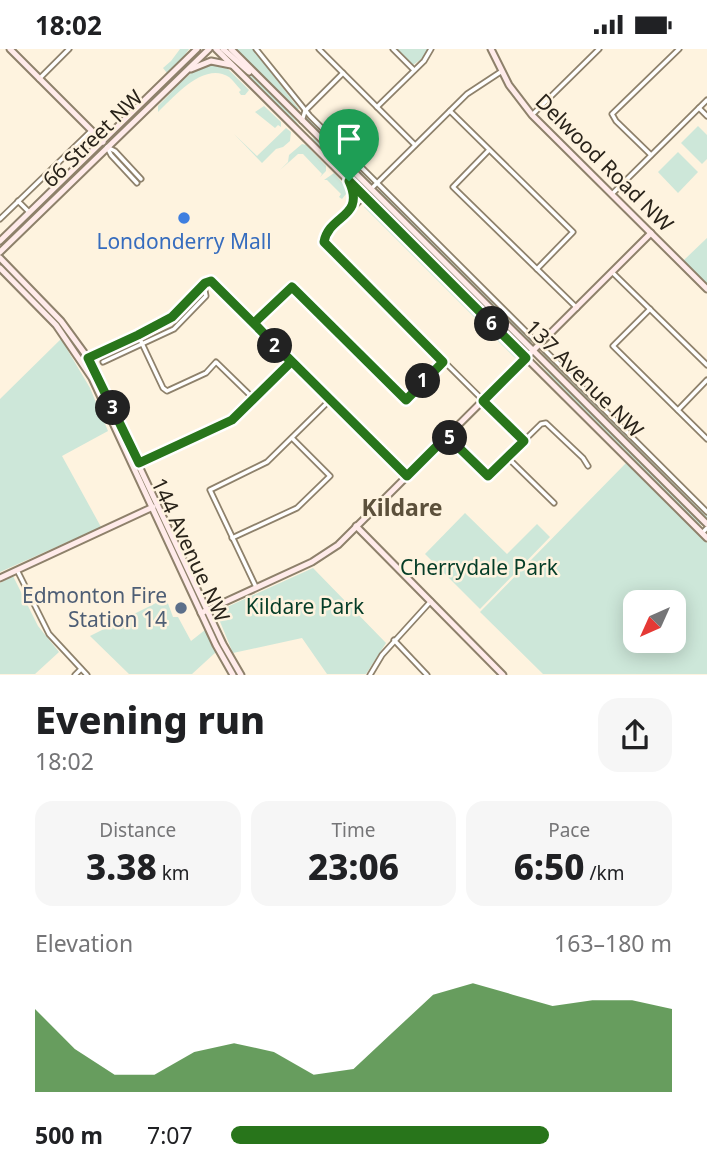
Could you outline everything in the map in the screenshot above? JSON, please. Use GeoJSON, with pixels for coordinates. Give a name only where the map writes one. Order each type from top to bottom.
{"type":"FeatureCollection","features":[{"type":"Feature","properties":{"kind":"street"},"geometry":{"type":"LineString","coordinates":[[10,49],[107,147],[115,151],[139,181]]}},
{"type":"Feature","properties":{"kind":"street"},"geometry":{"type":"LineString","coordinates":[[39,79],[69,49]]}},
{"type":"Feature","properties":{"kind":"street"},"geometry":{"type":"LineString","coordinates":[[185,61],[191,49]]}},
{"type":"Feature","properties":{"kind":"street","name":"66 Street NW"},"geometry":{"type":"LineString","coordinates":[[2,238],[197,49]]}},
{"type":"Feature","properties":{"kind":"street","name":"66 Street NW"},"geometry":{"type":"LineString","coordinates":[[0,252],[209,49]]}},
{"type":"Feature","properties":{"kind":"street","name":"137 Avenue NW"},"geometry":{"type":"LineString","coordinates":[[216,49],[526,358],[705,528]]}},
{"type":"Feature","properties":{"kind":"street"},"geometry":{"type":"LineString","coordinates":[[223,49],[269,87]]}},
{"type":"Feature","properties":{"kind":"street","name":"137 Avenue NW"},"geometry":{"type":"LineString","coordinates":[[233,49],[705,528],[707,538]]}},
{"type":"Feature","properties":{"kind":"street","name":"137 Avenue NW"},"geometry":{"type":"LineString","coordinates":[[256,49],[305,111],[707,512]]}},
{"type":"Feature","properties":{"kind":"street"},"geometry":{"type":"LineString","coordinates":[[319,49],[415,145]]}},
{"type":"Feature","properties":{"kind":"street"},"geometry":{"type":"LineString","coordinates":[[393,49],[414,70]]}},
{"type":"Feature","properties":{"kind":"street"},"geometry":{"type":"LineString","coordinates":[[377,107],[431,49]]}},
{"type":"Feature","properties":{"kind":"street","name":"Delwood Road NW"},"geometry":{"type":"LineString","coordinates":[[491,49],[502,71],[532,115],[707,289]]}},
{"type":"Feature","properties":{"kind":"street"},"geometry":{"type":"LineString","coordinates":[[532,115],[599,49]]}},
{"type":"Feature","properties":{"kind":"street"},"geometry":{"type":"LineString","coordinates":[[651,155],[612,114],[678,49]]}},
{"type":"Feature","properties":{"kind":"street"},"geometry":{"type":"LineString","coordinates":[[182,75],[211,61],[233,66]]}},
{"type":"Feature","properties":{"kind":"street"},"geometry":{"type":"LineString","coordinates":[[370,189],[474,88],[502,71]]}},
{"type":"Feature","properties":{"kind":"street"},"geometry":{"type":"LineString","coordinates":[[302,121],[305,111],[343,73]]}},
{"type":"Feature","properties":{"kind":"street"},"geometry":{"type":"LineString","coordinates":[[612,194],[707,100]]}},
{"type":"Feature","properties":{"kind":"street"},"geometry":{"type":"LineString","coordinates":[[699,108],[707,116]]}},
{"type":"Feature","properties":{"kind":"street"},"geometry":{"type":"LineString","coordinates":[[295,114],[305,111]]}},
{"type":"Feature","properties":{"kind":"street"},"geometry":{"type":"LineString","coordinates":[[450,111],[573,232],[537,269]]}},
{"type":"Feature","properties":{"kind":"street","name":"66 Street NW"},"geometry":{"type":"LineString","coordinates":[[0,219],[91,131]]}},
{"type":"Feature","properties":{"kind":"street"},"geometry":{"type":"LineString","coordinates":[[489,150],[453,187],[577,308]]}},
{"type":"Feature","properties":{"kind":"street"},"geometry":{"type":"LineString","coordinates":[[349,181],[354,195],[350,210]]}},
{"type":"Feature","properties":{"kind":"street"},"geometry":{"type":"LineString","coordinates":[[364,197],[324,239],[327,245],[524,441]]}},
{"type":"Feature","properties":{"kind":"street"},"geometry":{"type":"LineString","coordinates":[[18,201],[29,212]]}},
{"type":"Feature","properties":{"kind":"street"},"geometry":{"type":"LineString","coordinates":[[204,612],[321,557],[338,545],[651,233]]}},
{"type":"Feature","properties":{"kind":"street","name":"144 Avenue NW"},"geometry":{"type":"LineString","coordinates":[[0,258],[61,321],[85,360],[233,674]]}},
{"type":"Feature","properties":{"kind":"street","name":"144 Avenue NW"},"geometry":{"type":"LineString","coordinates":[[1,269],[56,325],[85,360]]}},
{"type":"Feature","properties":{"kind":"street"},"geometry":{"type":"LineString","coordinates":[[612,272],[707,365]]}},
{"type":"Feature","properties":{"kind":"street"},"geometry":{"type":"LineString","coordinates":[[85,360],[172,317],[204,284],[211,281],[407,476]]}},
{"type":"Feature","properties":{"kind":"street"},"geometry":{"type":"LineString","coordinates":[[103,362],[174,329],[206,296],[204,284]]}},
{"type":"Feature","properties":{"kind":"street"},"geometry":{"type":"LineString","coordinates":[[254,323],[292,287],[406,400],[443,362]]}},
{"type":"Feature","properties":{"kind":"street"},"geometry":{"type":"LineString","coordinates":[[650,309],[613,346],[707,439]]}},
{"type":"Feature","properties":{"kind":"street"},"geometry":{"type":"LineString","coordinates":[[138,335],[163,388],[167,391],[206,373],[216,362],[254,399]]}},
{"type":"Feature","properties":{"kind":"street"},"geometry":{"type":"LineString","coordinates":[[136,464],[232,420],[291,362]]}},
{"type":"Feature","properties":{"kind":"street"},"geometry":{"type":"LineString","coordinates":[[678,410],[707,380]]}},
{"type":"Feature","properties":{"kind":"street"},"geometry":{"type":"LineString","coordinates":[[256,587],[210,490],[267,462],[330,400]]}},
{"type":"Feature","properties":{"kind":"street"},"geometry":{"type":"LineString","coordinates":[[447,436],[488,476],[543,423],[548,423],[589,466]]}},
{"type":"Feature","properties":{"kind":"street"},"geometry":{"type":"LineString","coordinates":[[232,538],[297,508],[330,476],[292,438]]}},
{"type":"Feature","properties":{"kind":"street"},"geometry":{"type":"LineString","coordinates":[[508,458],[554,503]]}},
{"type":"Feature","properties":{"kind":"street"},"geometry":{"type":"LineString","coordinates":[[0,578],[155,506]]}},
{"type":"Feature","properties":{"kind":"street"},"geometry":{"type":"LineString","coordinates":[[356,526],[503,674]]}},
{"type":"Feature","properties":{"kind":"street"},"geometry":{"type":"LineString","coordinates":[[17,570],[48,634],[87,674]]}},
{"type":"Feature","properties":{"kind":"street"},"geometry":{"type":"LineString","coordinates":[[370,674],[394,640],[431,601]]}},
{"type":"Feature","properties":{"kind":"street","name":"144 Avenue NW"},"geometry":{"type":"LineString","coordinates":[[204,612],[241,674]]}},
{"type":"Feature","properties":{"kind":"street"},"geometry":{"type":"LineString","coordinates":[[394,640],[427,674]]}},
{"type":"Feature","properties":{"kind":"street"},"geometry":{"type":"LineString","coordinates":[[75,674],[81,669]]}},
{"type":"Feature","properties":{"kind":"green space"},"geometry":{"type":"Polygon","coordinates":[[[180,49],[189,49],[167,73],[163,68],[180,49]]]}},
{"type":"Feature","properties":{"kind":"green space"},"geometry":{"type":"Polygon","coordinates":[[[220,49],[278,101],[301,130],[220,49]]]}},
{"type":"Feature","properties":{"kind":"green space"},"geometry":{"type":"Polygon","coordinates":[[[236,49],[253,49],[299,109],[285,101],[236,49]]]}},
{"type":"Feature","properties":{"kind":"green space"},"geometry":{"type":"Polygon","coordinates":[[[397,49],[429,49],[424,57],[413,65],[397,49]]]}},
{"type":"Feature","properties":{"kind":"green space"},"geometry":{"type":"Polygon","coordinates":[[[214,63],[228,69],[249,90],[245,95],[241,95],[241,90],[229,77],[219,73],[210,74],[190,83],[158,112],[158,106],[183,80],[198,69],[214,63]]]}},
{"type":"Feature","properties":{"kind":"green space"},"geometry":{"type":"Polygon","coordinates":[[[264,106],[281,122],[281,127],[278,125],[275,128],[255,112],[264,106]]]}},
{"type":"Feature","properties":{"kind":"green space"},"geometry":{"type":"Polygon","coordinates":[[[305,118],[308,118],[371,182],[366,181],[305,118]]]}},
{"type":"Feature","properties":{"kind":"green space"},"geometry":{"type":"Polygon","coordinates":[[[698,126],[707,135],[707,159],[702,164],[681,143],[698,126]]]}},
{"type":"Feature","properties":{"kind":"green space"},"geometry":{"type":"Polygon","coordinates":[[[286,128],[291,132],[290,141],[276,149],[262,163],[234,134],[257,156],[286,128]]]}},
{"type":"Feature","properties":{"kind":"green space"},"geometry":{"type":"Polygon","coordinates":[[[308,136],[315,139],[526,349],[521,348],[493,322],[308,136]]]}},
{"type":"Feature","properties":{"kind":"green space"},"geometry":{"type":"Polygon","coordinates":[[[302,144],[326,166],[326,171],[320,177],[322,174],[303,154],[298,154],[280,170],[288,162],[289,155],[302,144]]]}},
{"type":"Feature","properties":{"kind":"green space"},"geometry":{"type":"Polygon","coordinates":[[[678,152],[698,172],[678,193],[658,172],[678,152]]]}},
{"type":"Feature","properties":{"kind":"green space"},"geometry":{"type":"Polygon","coordinates":[[[334,173],[352,194],[346,194],[342,199],[339,197],[341,194],[324,180],[334,173]]]}},
{"type":"Feature","properties":{"kind":"green space"},"geometry":{"type":"Polygon","coordinates":[[[381,190],[532,341],[530,344],[378,193],[381,190]]]}},
{"type":"Feature","properties":{"kind":"green space"},"geometry":{"type":"Polygon","coordinates":[[[367,204],[519,356],[514,357],[364,207],[367,204]]]}},
{"type":"Feature","properties":{"kind":"green space"},"geometry":{"type":"Polygon","coordinates":[[[707,238],[707,284],[683,261],[707,238]]]}},
{"type":"Feature","properties":{"kind":"green space"},"geometry":{"type":"Polygon","coordinates":[[[61,339],[90,388],[108,431],[62,456],[101,527],[0,572],[0,399],[61,339]]]}},
{"type":"Feature","properties":{"kind":"green space"},"geometry":{"type":"Polygon","coordinates":[[[543,352],[707,515],[707,520],[541,354],[543,352]]]}},
{"type":"Feature","properties":{"kind":"green space"},"geometry":{"type":"Polygon","coordinates":[[[534,360],[570,391],[703,525],[698,524],[535,364],[534,360]]]}},
{"type":"Feature","properties":{"kind":"green space"},"geometry":{"type":"Polygon","coordinates":[[[626,463],[707,543],[707,674],[543,674],[480,612],[626,463]]]}},
{"type":"Feature","properties":{"kind":"green space","name":"Cherrydale Park"},"geometry":{"type":"Polygon","coordinates":[[[465,513],[507,554],[537,524],[550,537],[480,609],[425,554],[465,513]]]}},
{"type":"Feature","properties":{"kind":"green space","name":"Kildare Park"},"geometry":{"type":"Polygon","coordinates":[[[313,568],[386,643],[366,674],[327,674],[302,638],[233,653],[216,612],[313,568]]]}},
{"type":"Feature","properties":{"kind":"green space"},"geometry":{"type":"Polygon","coordinates":[[[13,576],[38,626],[59,652],[35,674],[0,674],[0,583],[13,576]]]}},
{"type":"Feature","properties":{"kind":"green space"},"geometry":{"type":"Polygon","coordinates":[[[166,598],[173,617],[178,617],[191,641],[205,630],[216,652],[192,674],[129,674],[90,636],[166,598]]]}},
{"type":"Feature","properties":{"kind":"place","name":"Londonderry Mall"},"geometry":{"type":"Point","coordinates":[184,218]}},
{"type":"Feature","properties":{"kind":"place","name":"Edmonton Fire Station 14"},"geometry":{"type":"Point","coordinates":[181,608]}},
{"type":"Feature","properties":{"kind":"district","name":"Kildare"},"geometry":{"type":"Point","coordinates":[402,508]}},
{"type":"Feature","properties":{"kind":"route"},"geometry":{"type":"LineString","coordinates":[[349,181],[354,202],[350,211],[325,235],[324,242],[443,362],[406,400],[292,287],[254,323],[291,362],[232,420],[139,463],[88,358],[172,317],[205,283],[211,281],[291,362],[407,476],[447,436],[488,476],[524,441],[483,401],[526,358],[349,181]]}}]}
